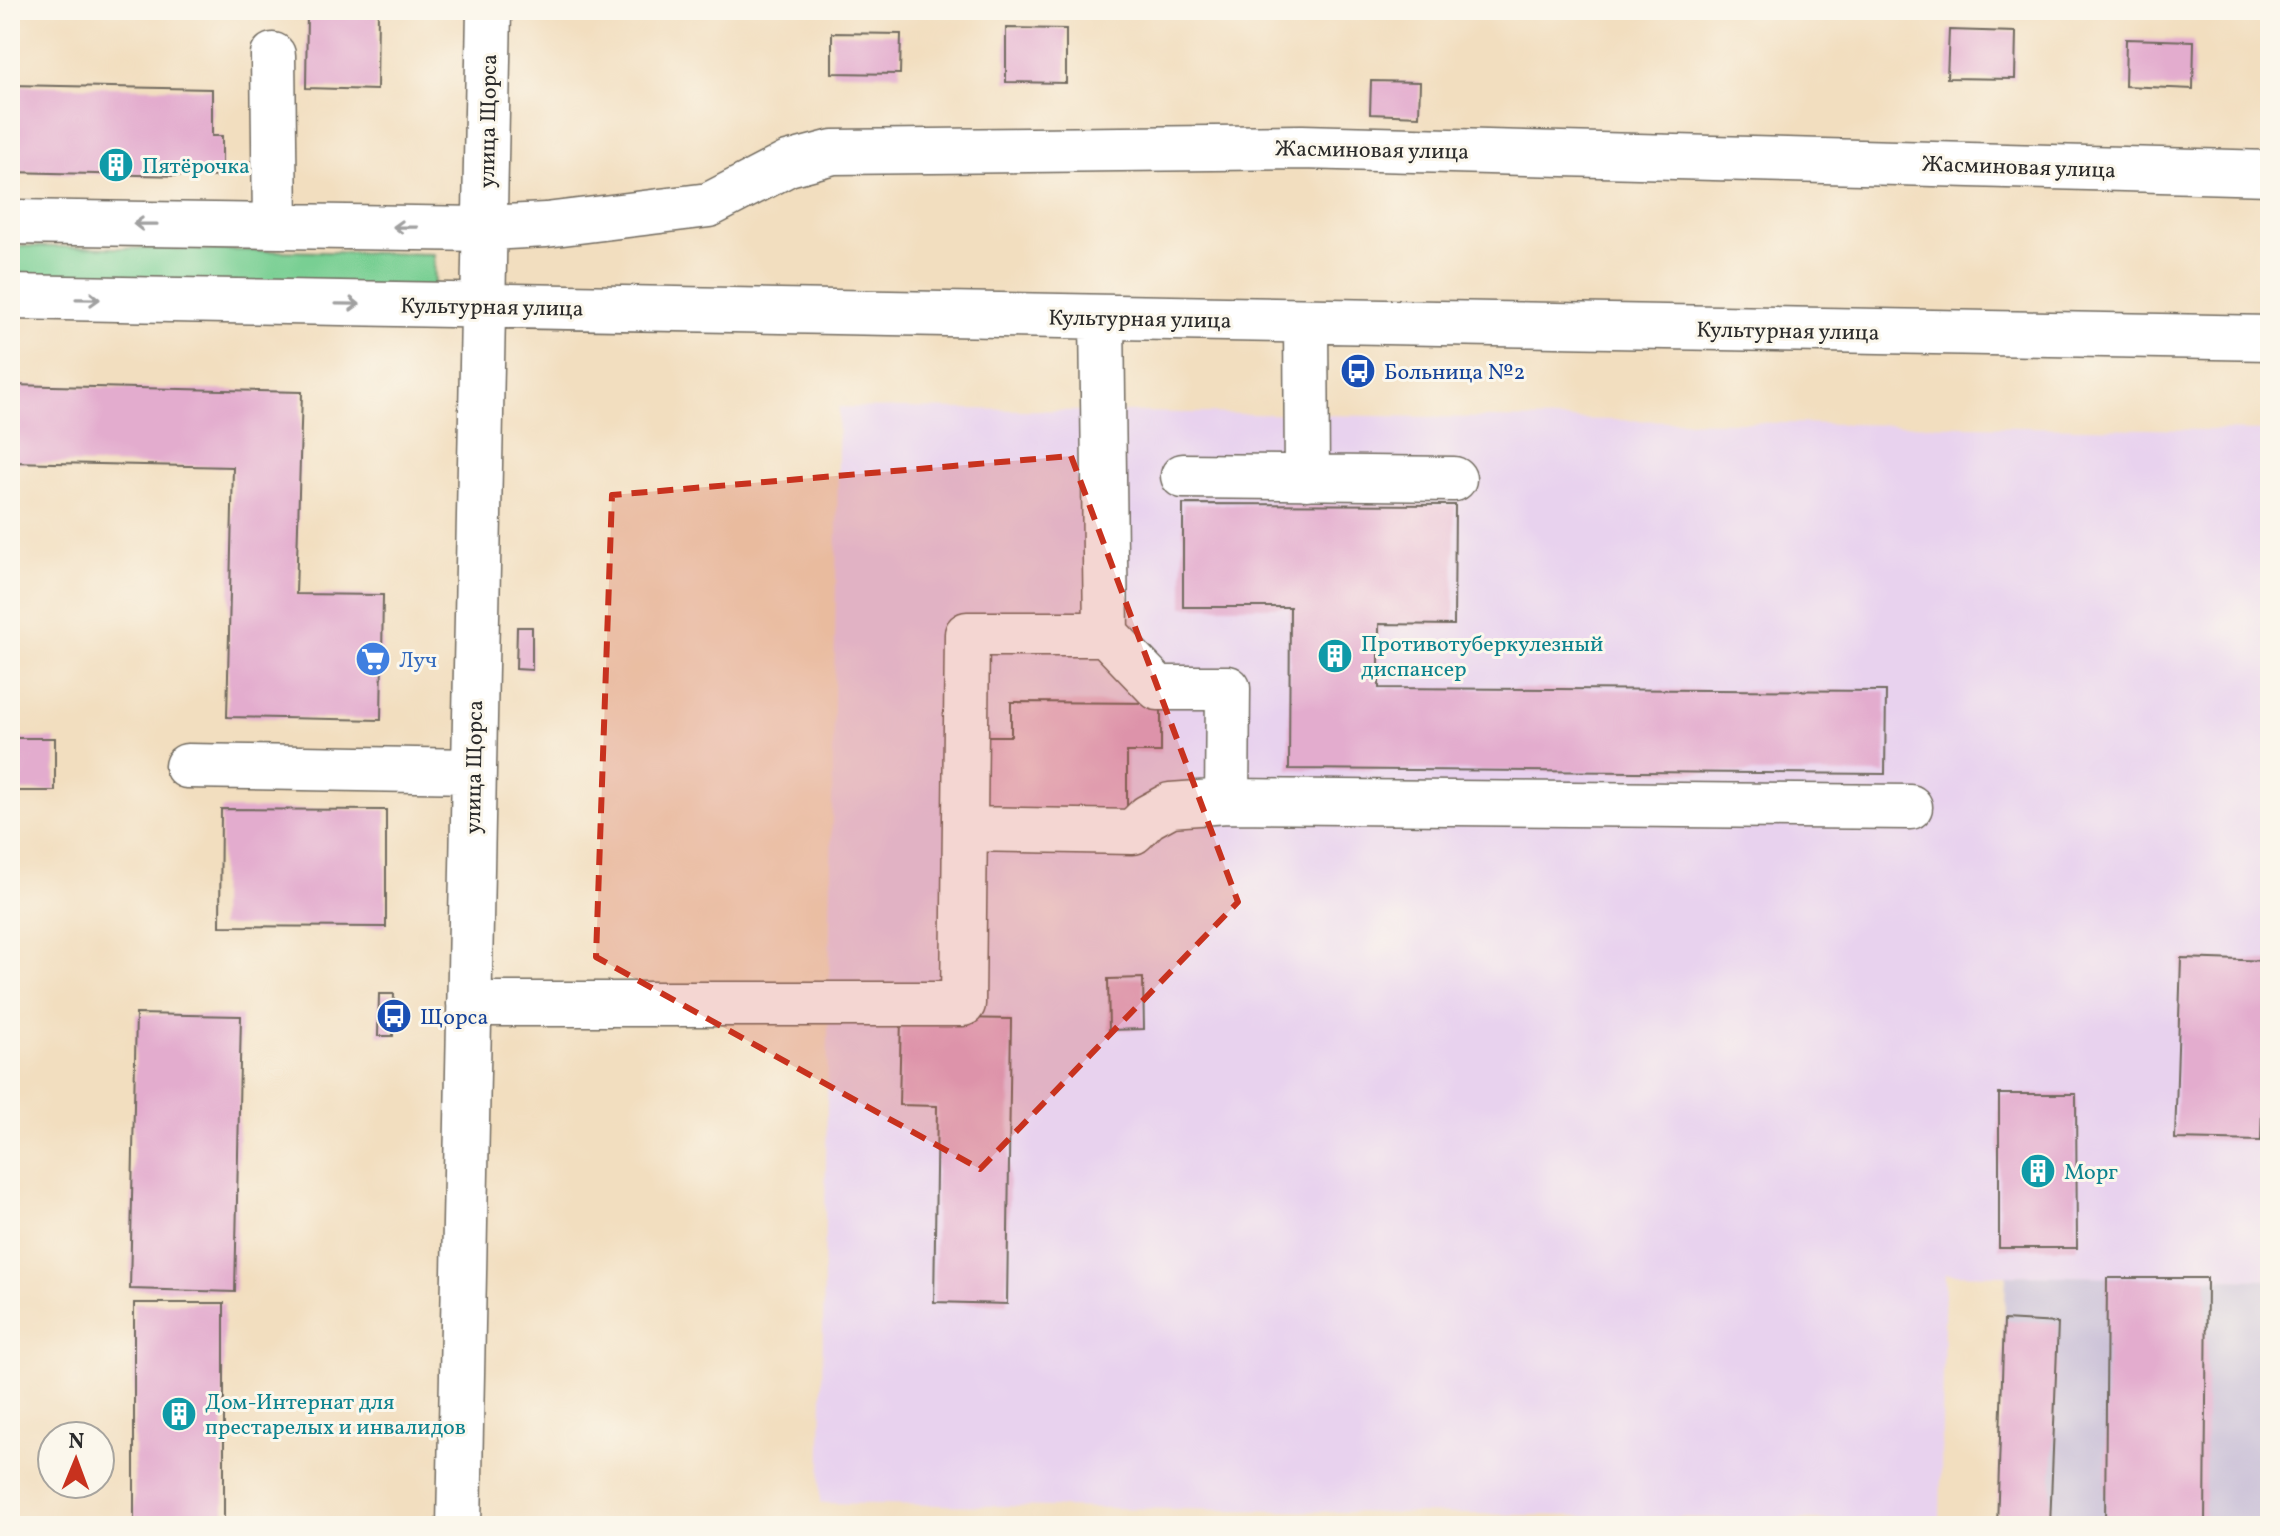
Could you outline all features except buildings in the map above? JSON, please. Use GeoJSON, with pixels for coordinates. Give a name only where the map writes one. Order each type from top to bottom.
{"type":"FeatureCollection","features":[{"type":"Feature","properties":{"kind":"street","name":"улица Щорса"},"geometry":{"type":"LineString","coordinates":[[459,1526],[489,10]]}},
{"type":"Feature","properties":{"kind":"street"},"geometry":{"type":"LineString","coordinates":[[273,55],[275,226]]}},
{"type":"Feature","properties":{"kind":"street","name":"Жасминовая улица"},"geometry":{"type":"LineString","coordinates":[[484,228],[546,225],[709,205],[788,164],[833,152],[1302,147],[2270,173]]}},
{"type":"Feature","properties":{"kind":"street"},"geometry":{"type":"LineString","coordinates":[[10,222],[484,228]]}},
{"type":"Feature","properties":{"kind":"street","name":"Культурная улица"},"geometry":{"type":"LineString","coordinates":[[10,297],[2270,338]]}},
{"type":"Feature","properties":{"kind":"street"},"geometry":{"type":"LineString","coordinates":[[1102,317],[1106,634],[1158,688],[1228,688],[1227,801]]}},
{"type":"Feature","properties":{"kind":"street"},"geometry":{"type":"LineString","coordinates":[[1306,321],[1307,478]]}},
{"type":"Feature","properties":{"kind":"street"},"geometry":{"type":"LineString","coordinates":[[1183,476],[1454,479]]}},
{"type":"Feature","properties":{"kind":"street"},"geometry":{"type":"LineString","coordinates":[[469,1004],[963,1004],[967,634],[1106,634]]}},
{"type":"Feature","properties":{"kind":"street"},"geometry":{"type":"LineString","coordinates":[[187,766],[473,771]]}},
{"type":"Feature","properties":{"kind":"street"},"geometry":{"type":"LineString","coordinates":[[965,829],[1133,832],[1148,817],[1170,805],[1227,801],[1910,807]]}},
{"type":"Feature","properties":{"kind":"highlighted area"},"geometry":{"type":"Polygon","coordinates":[[[1071,456],[1238,902],[980,1169],[596,957],[612,495],[1071,456]]]}},
{"type":"Feature","properties":{"kind":"shaded area"},"geometry":{"type":"Polygon","coordinates":[[[839,407],[2270,431],[2270,1063],[2266,1280],[1945,1274],[1940,1522],[820,1503],[839,407]]]}},
{"type":"Feature","properties":{"kind":"shaded area"},"geometry":{"type":"Polygon","coordinates":[[[2006,1275],[2270,1280],[2270,1526],[1997,1526],[2006,1275]]]}},
{"type":"Feature","properties":{"kind":"green space"},"geometry":{"type":"Polygon","coordinates":[[[10,246],[434,254],[435,289],[10,282],[10,246]]]}},
{"type":"Feature","properties":{"kind":"place","name":"Пятёрочка"},"geometry":{"type":"Point","coordinates":[116,165]}},
{"type":"Feature","properties":{"kind":"place","name":"Больница №2"},"geometry":{"type":"Point","coordinates":[1358,371]}},
{"type":"Feature","properties":{"kind":"place","name":"Противотуберкулезный диспансер"},"geometry":{"type":"Point","coordinates":[1335,656]}},
{"type":"Feature","properties":{"kind":"place","name":"Луч"},"geometry":{"type":"Point","coordinates":[373,659]}},
{"type":"Feature","properties":{"kind":"place","name":"Щорса"},"geometry":{"type":"Point","coordinates":[394,1016]}},
{"type":"Feature","properties":{"kind":"place","name":"Морг"},"geometry":{"type":"Point","coordinates":[2038,1171]}},
{"type":"Feature","properties":{"kind":"place","name":"Дом-Интернат для престарелых и инвалидов"},"geometry":{"type":"Point","coordinates":[179,1414]}}]}
